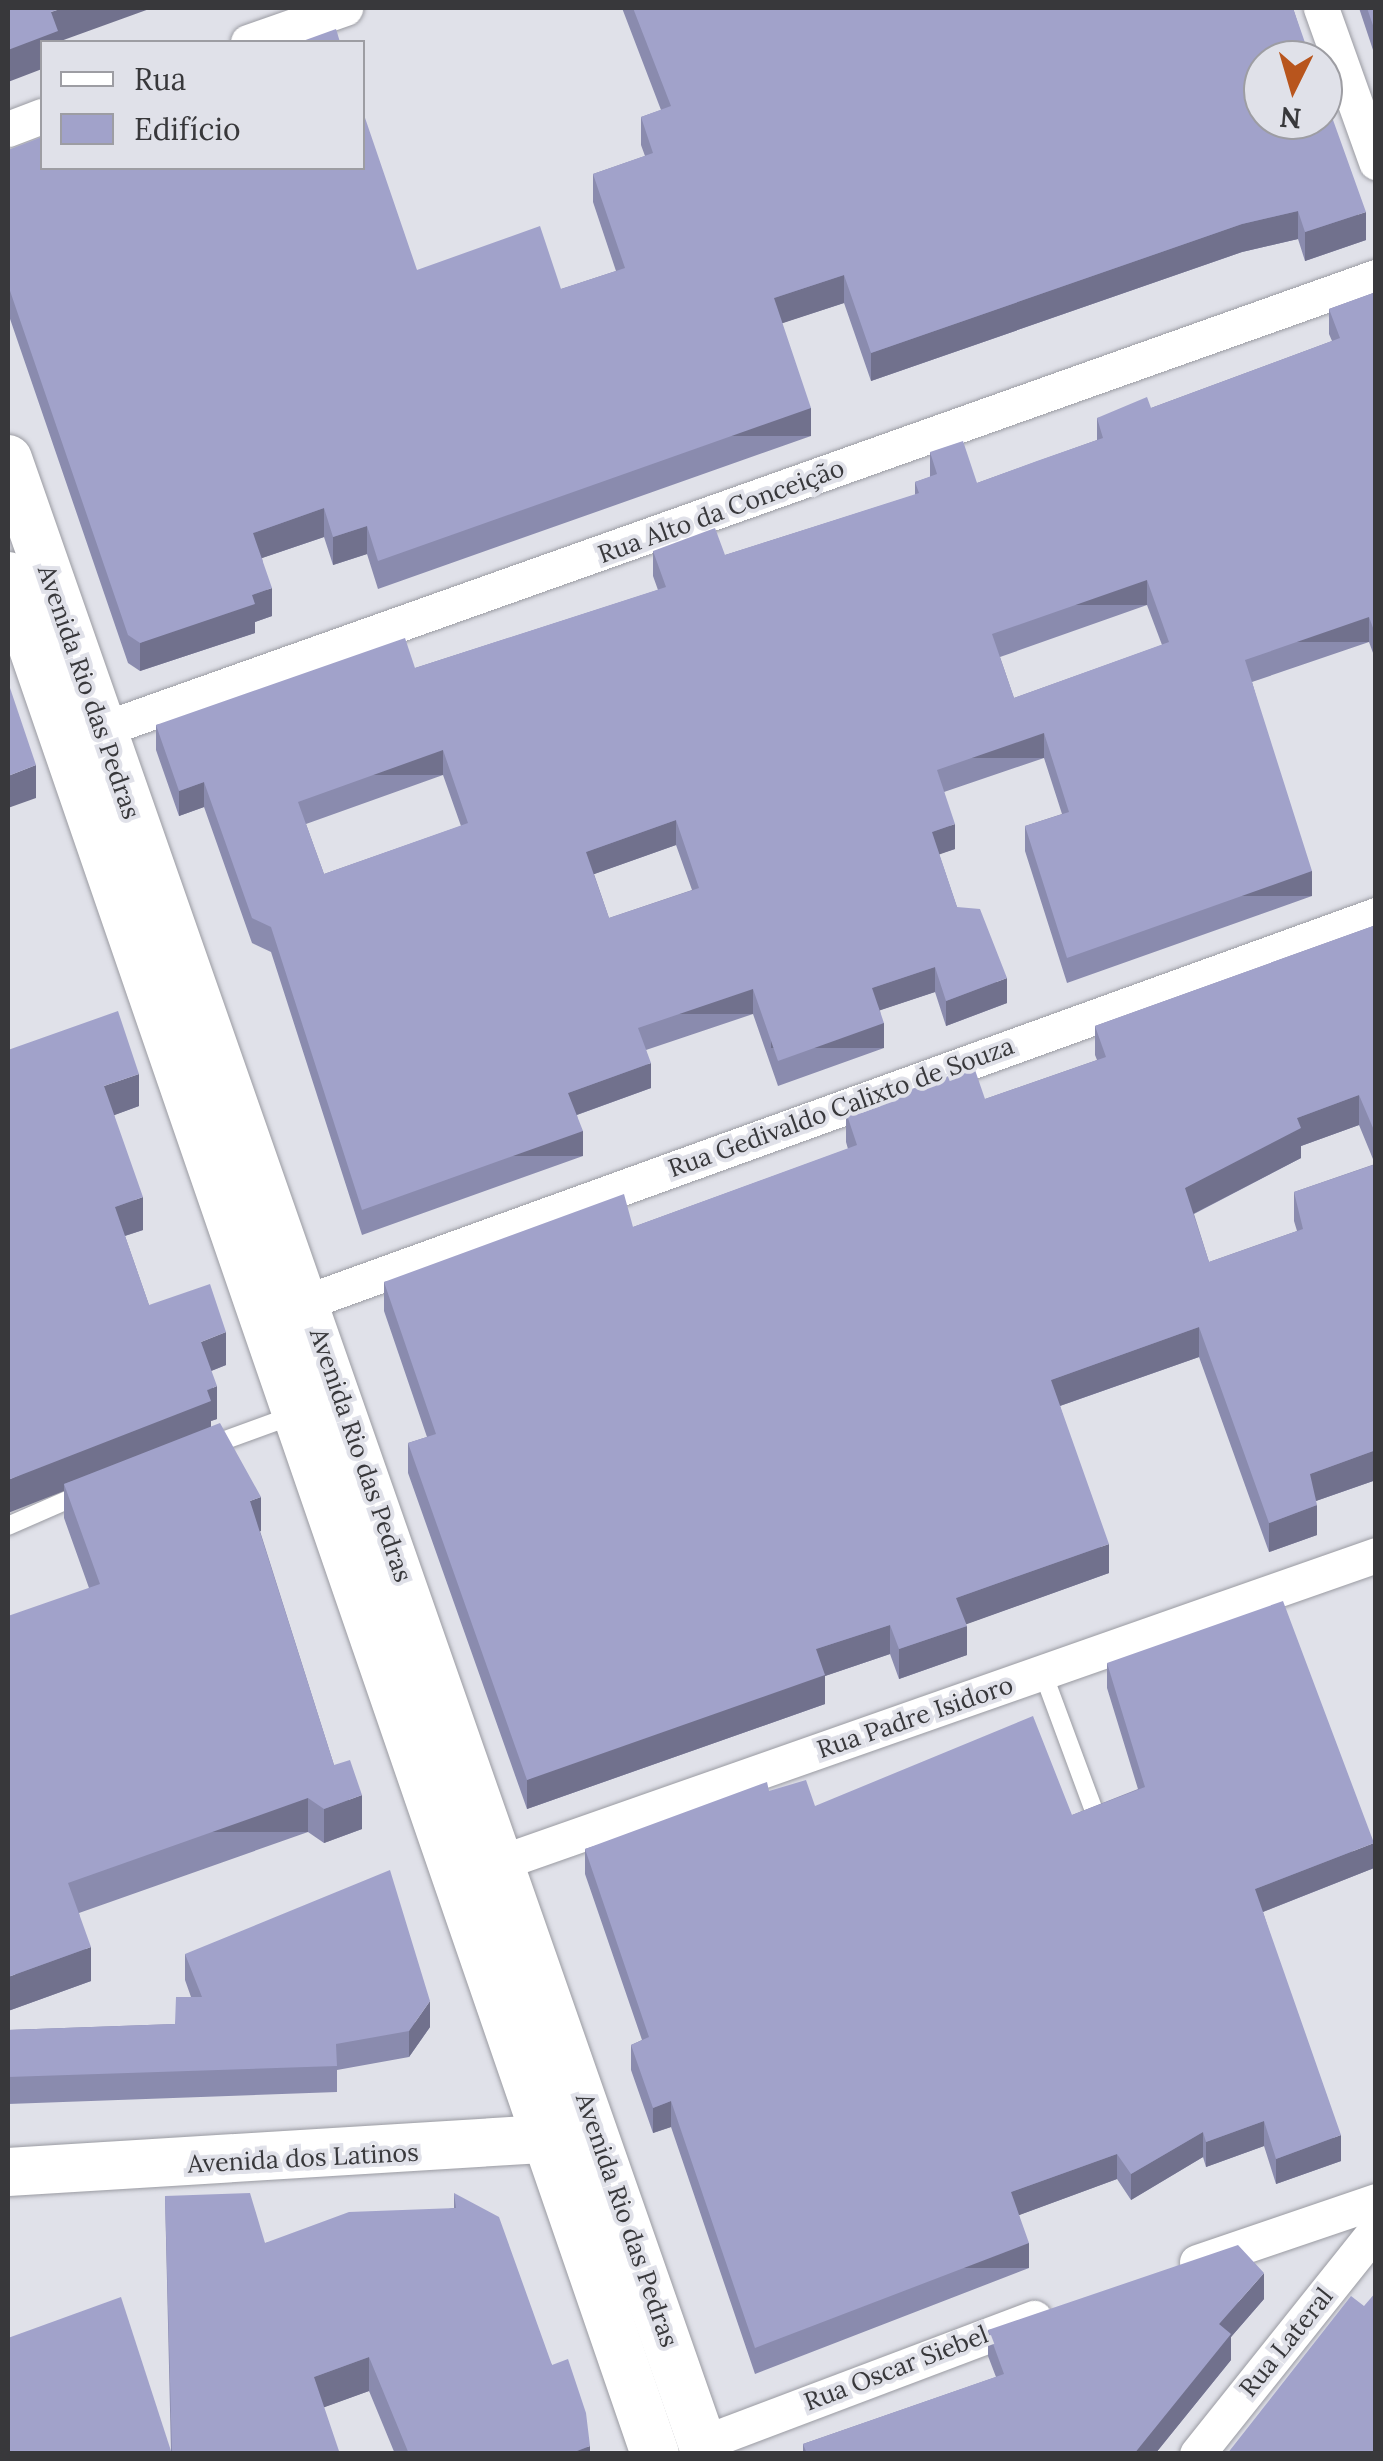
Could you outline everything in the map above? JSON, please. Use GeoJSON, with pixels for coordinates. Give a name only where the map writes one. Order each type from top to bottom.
{"type":"FeatureCollection","features":[{"type":"Feature","properties":{"kind":"main road","name":"Avenida Rio das Pedras"},"geometry":{"type":"LineString","coordinates":[[8,459],[84,736],[286,1309],[503,1862],[705,2448]]}},
{"type":"Feature","properties":{"kind":"main road","name":"Avenida Rio das Pedras"},"geometry":{"type":"LineString","coordinates":[[8,576],[84,736]]}},
{"type":"Feature","properties":{"kind":"main road","name":"Avenida Rio das Pedras"},"geometry":{"type":"LineString","coordinates":[[286,1309],[298,1414],[544,2145],[655,2454]]}},
{"type":"Feature","properties":{"kind":"main road","name":"Avenida dos Latinos"},"geometry":{"type":"LineString","coordinates":[[8,2172],[544,2145],[598,2132]]}},
{"type":"Feature","properties":{"kind":"street"},"geometry":{"type":"LineString","coordinates":[[254,40],[345,8]]}},
{"type":"Feature","properties":{"kind":"street"},"geometry":{"type":"LineString","coordinates":[[1322,8],[1376,162]]}},
{"type":"Feature","properties":{"kind":"street"},"geometry":{"type":"LineString","coordinates":[[8,129],[40,117]]}},
{"type":"Feature","properties":{"kind":"street","name":"Rua Alto da Conceição"},"geometry":{"type":"LineString","coordinates":[[84,736],[1376,277]]}},
{"type":"Feature","properties":{"kind":"street","name":"Rua Gedivaldo Calixto de Souza"},"geometry":{"type":"LineString","coordinates":[[286,1309],[1376,915]]}},
{"type":"Feature","properties":{"kind":"street","name":"Rua Padre Isidoro"},"geometry":{"type":"LineString","coordinates":[[455,1879],[1376,1556]]}},
{"type":"Feature","properties":{"kind":"street"},"geometry":{"type":"LineString","coordinates":[[1160,2274],[1376,2201]]}},
{"type":"Feature","properties":{"kind":"street","name":"Rua Lateral"},"geometry":{"type":"LineString","coordinates":[[1197,2454],[1376,2230]]}},
{"type":"Feature","properties":{"kind":"street","name":"Rua Oscar Siebel"},"geometry":{"type":"LineString","coordinates":[[705,2448],[1068,2306]]}},
{"type":"Feature","properties":{"kind":"lane"},"geometry":{"type":"LineString","coordinates":[[186,1454],[298,1414]]}},
{"type":"Feature","properties":{"kind":"lane"},"geometry":{"type":"LineString","coordinates":[[8,1526],[112,1482]]}},
{"type":"Feature","properties":{"kind":"lane"},"geometry":{"type":"LineString","coordinates":[[1043,1672],[1096,1816]]}},
{"type":"Feature","properties":{"kind":"building"},"geometry":{"type":"Polygon","coordinates":[[[8,8],[63,8],[51,12],[58,31],[8,50],[8,8]]]}},
{"type":"Feature","properties":{"kind":"building"},"geometry":{"type":"Polygon","coordinates":[[[633,8],[1293,8],[1304,40],[1243,40],[1243,140],[1340,140],[1366,212],[1305,232],[1298,211],[1242,224],[871,353],[844,275],[774,298],[811,408],[378,561],[367,526],[333,537],[324,508],[253,533],[272,588],[252,595],[255,604],[140,643],[128,635],[8,285],[8,150],[40,138],[40,170],[365,170],[365,118],[417,270],[540,226],[561,289],[625,268],[593,174],[653,153],[641,117],[671,106],[633,8]]]}},
{"type":"Feature","properties":{"kind":"building"},"geometry":{"type":"Polygon","coordinates":[[[1367,8],[1376,8],[1376,34],[1367,8]]]}},
{"type":"Feature","properties":{"kind":"building"},"geometry":{"type":"Polygon","coordinates":[[[336,29],[339,40],[306,40],[336,29]]]}},
{"type":"Feature","properties":{"kind":"building"},"geometry":{"type":"Polygon","coordinates":[[[1376,292],[1376,636],[1369,617],[1245,660],[1312,871],[1067,958],[1025,826],[1069,812],[1044,733],[937,770],[955,824],[932,832],[957,907],[980,909],[1007,978],[946,1001],[935,967],[872,988],[884,1023],[778,1061],[753,989],[638,1028],[651,1063],[568,1093],[583,1131],[362,1210],[271,927],[252,918],[204,782],[179,791],[156,725],[405,638],[415,668],[666,587],[653,551],[715,528],[725,555],[919,493],[915,482],[937,474],[930,452],[963,441],[977,483],[1103,438],[1097,418],[1147,397],[1151,408],[1340,338],[1329,309],[1376,292]],[[1147,580],[992,634],[1014,698],[1169,642],[1147,580]],[[443,750],[298,802],[324,874],[468,823],[443,750]],[[676,820],[586,852],[609,918],[699,888],[676,820]]]}},
{"type":"Feature","properties":{"kind":"building"},"geometry":{"type":"Polygon","coordinates":[[[8,682],[36,765],[8,776],[8,682]]]}},
{"type":"Feature","properties":{"kind":"building"},"geometry":{"type":"Polygon","coordinates":[[[1376,925],[1376,1135],[1359,1095],[1297,1118],[1301,1128],[1185,1188],[1209,1262],[1303,1229],[1294,1192],[1376,1164],[1376,1450],[1310,1474],[1317,1505],[1269,1523],[1199,1327],[1051,1380],[1109,1544],[956,1598],[967,1626],[899,1649],[890,1625],[816,1649],[825,1675],[527,1780],[408,1443],[436,1434],[384,1282],[624,1194],[633,1227],[857,1145],[846,1112],[974,1067],[985,1099],[1106,1057],[1095,1026],[1376,925]]]}},
{"type":"Feature","properties":{"kind":"building"},"geometry":{"type":"Polygon","coordinates":[[[118,1011],[139,1074],[104,1086],[143,1197],[115,1207],[149,1305],[210,1284],[226,1332],[201,1342],[217,1386],[207,1390],[211,1401],[8,1480],[8,1050],[118,1011]]]}},
{"type":"Feature","properties":{"kind":"building"},"geometry":{"type":"Polygon","coordinates":[[[220,1423],[261,1497],[250,1501],[334,1765],[350,1760],[362,1795],[324,1809],[308,1798],[68,1883],[91,1947],[8,1977],[8,1616],[100,1584],[64,1484],[220,1423]]]}},
{"type":"Feature","properties":{"kind":"building"},"geometry":{"type":"Polygon","coordinates":[[[1283,1601],[1374,1843],[1255,1889],[1341,2135],[1276,2159],[1264,2121],[1206,2142],[1203,2132],[1131,2174],[1117,2154],[1011,2192],[1029,2243],[755,2348],[671,2101],[653,2108],[631,2045],[649,2037],[585,1849],[767,1782],[769,1791],[806,1780],[815,1806],[1033,1716],[1072,1815],[1145,1787],[1107,1663],[1283,1601]]]}},
{"type":"Feature","properties":{"kind":"building"},"geometry":{"type":"Polygon","coordinates":[[[390,1870],[430,2001],[409,2031],[336,2044],[337,2066],[8,2077],[8,2030],[175,2024],[176,1997],[202,1997],[185,1954],[390,1870]]]}},
{"type":"Feature","properties":{"kind":"building"},"geometry":{"type":"Polygon","coordinates":[[[250,2193],[265,2243],[349,2212],[456,2208],[454,2193],[499,2217],[552,2365],[568,2359],[586,2413],[590,2446],[569,2454],[409,2454],[369,2357],[314,2377],[340,2454],[172,2454],[165,2196],[250,2193]]]}},
{"type":"Feature","properties":{"kind":"building"},"geometry":{"type":"Polygon","coordinates":[[[1238,2245],[1264,2273],[1219,2324],[1231,2334],[1134,2454],[807,2454],[803,2444],[1004,2374],[988,2330],[1238,2245]]]}},
{"type":"Feature","properties":{"kind":"building"},"geometry":{"type":"Polygon","coordinates":[[[1376,2292],[1376,2454],[1227,2454],[1351,2296],[1364,2306],[1376,2292]]]}},
{"type":"Feature","properties":{"kind":"building"},"geometry":{"type":"Polygon","coordinates":[[[121,2297],[172,2454],[8,2454],[8,2338],[121,2297]]]}}]}
